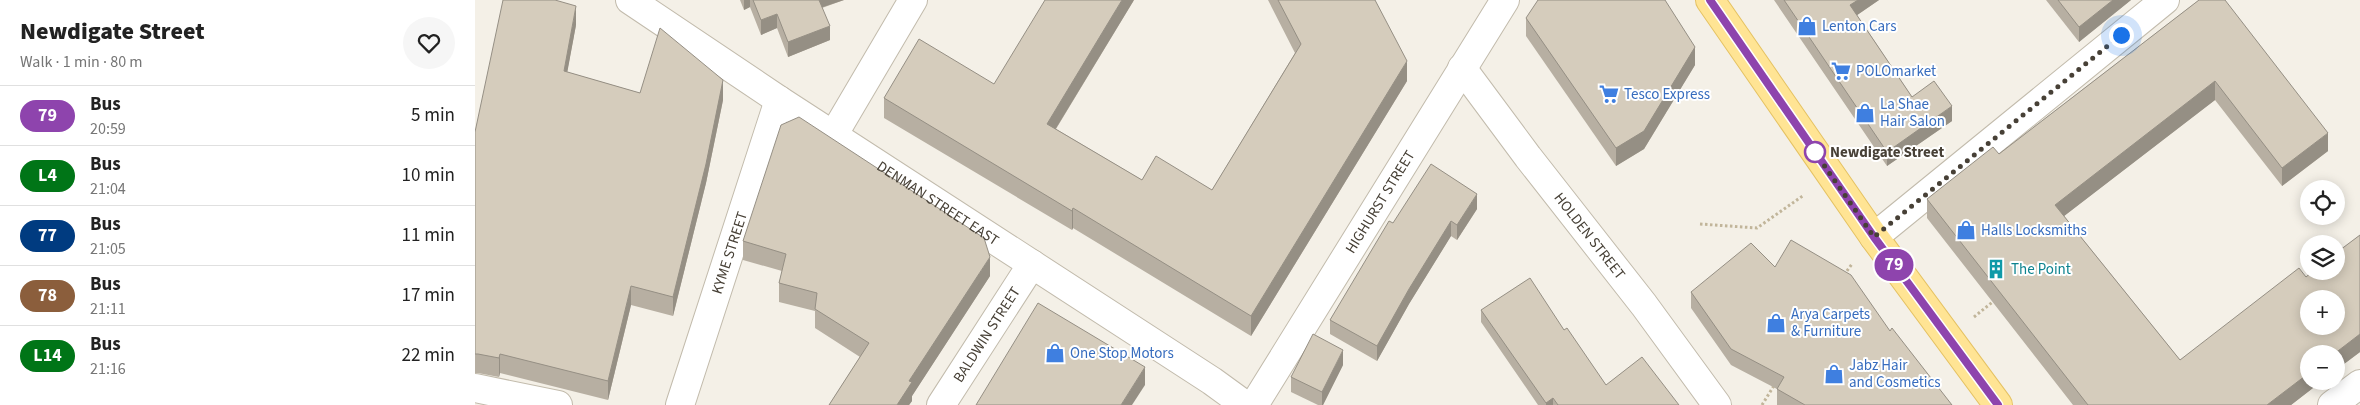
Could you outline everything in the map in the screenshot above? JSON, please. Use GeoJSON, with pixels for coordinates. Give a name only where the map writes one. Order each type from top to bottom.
{"type":"FeatureCollection","features":[{"type":"Feature","properties":{"kind":"main road"},"geometry":{"type":"LineString","coordinates":[[1710,0],[1874,237],[1998,405]]}},
{"type":"Feature","properties":{"kind":"street","name":"DENMAN STREET EAST"},"geometry":{"type":"LineString","coordinates":[[630,0],[779,100],[1204,376],[1245,405]]}},
{"type":"Feature","properties":{"kind":"street"},"geometry":{"type":"LineString","coordinates":[[834,134],[913,0]]}},
{"type":"Feature","properties":{"kind":"street","name":"HIGHURST STREET"},"geometry":{"type":"LineString","coordinates":[[1254,405],[1505,0]]}},
{"type":"Feature","properties":{"kind":"street"},"geometry":{"type":"LineString","coordinates":[[1874,237],[2165,0]]}},
{"type":"Feature","properties":{"kind":"street","name":"HOLDEN STREET"},"geometry":{"type":"LineString","coordinates":[[1462,68],[1527,157],[1644,305],[1717,405]]}},
{"type":"Feature","properties":{"kind":"street","name":"KYME STREET"},"geometry":{"type":"LineString","coordinates":[[680,405],[779,100]]}},
{"type":"Feature","properties":{"kind":"street","name":"BALDWIN STREET"},"geometry":{"type":"LineString","coordinates":[[941,405],[1032,264]]}},
{"type":"Feature","properties":{"kind":"street"},"geometry":{"type":"LineString","coordinates":[[2332,405],[2360,384]]}},
{"type":"Feature","properties":{"kind":"street"},"geometry":{"type":"LineString","coordinates":[[475,388],[558,405]]}},
{"type":"Feature","properties":{"kind":"path"},"geometry":{"type":"LineString","coordinates":[[1701,224],[1757,228],[1831,176]]}},
{"type":"Feature","properties":{"kind":"path"},"geometry":{"type":"LineString","coordinates":[[1839,281],[1874,237]]}},
{"type":"Feature","properties":{"kind":"path"},"geometry":{"type":"LineString","coordinates":[[1948,338],[2000,296]]}},
{"type":"Feature","properties":{"kind":"path"},"geometry":{"type":"LineString","coordinates":[[1763,405],[1778,380]]}},
{"type":"Feature","properties":{"kind":"building"},"geometry":{"type":"Polygon","coordinates":[[[503,0],[555,0],[576,6],[564,71],[640,93],[660,28],[723,80],[706,164],[673,297],[631,286],[608,381],[500,354],[499,358],[475,354],[475,132],[503,0]]]}},
{"type":"Feature","properties":{"kind":"building"},"geometry":{"type":"Polygon","coordinates":[[[753,0],[819,0],[830,26],[788,42],[777,14],[761,20],[753,0]]]}},
{"type":"Feature","properties":{"kind":"building"},"geometry":{"type":"Polygon","coordinates":[[[1045,0],[1122,0],[1047,124],[1142,180],[1156,156],[1212,190],[1301,44],[1278,0],[1375,0],[1407,61],[1251,316],[1073,208],[1072,211],[884,98],[919,39],[994,84],[1045,0]]]}},
{"type":"Feature","properties":{"kind":"building","name":"Tesco Express"},"geometry":{"type":"Polygon","coordinates":[[[1538,0],[1665,0],[1695,47],[1644,131],[1616,148],[1526,18],[1538,0]]]}},
{"type":"Feature","properties":{"kind":"building"},"geometry":{"type":"Polygon","coordinates":[[[1784,0],[1858,0],[1850,5],[1912,97],[1934,81],[1952,106],[1887,152],[1784,0]]]}},
{"type":"Feature","properties":{"kind":"building"},"geometry":{"type":"Polygon","coordinates":[[[2058,0],[2113,0],[2079,27],[2058,0]]]}},
{"type":"Feature","properties":{"kind":"building"},"geometry":{"type":"Polygon","coordinates":[[[2199,0],[2225,0],[2328,133],[2282,168],[2215,81],[2055,205],[2180,360],[2299,268],[2300,280],[2345,280],[2345,246],[2360,235],[2360,334],[2345,346],[2300,345],[2300,380],[2267,405],[2088,405],[1927,199],[1993,147],[1999,154],[2199,0]]]}},
{"type":"Feature","properties":{"kind":"building"},"geometry":{"type":"Polygon","coordinates":[[[799,117],[984,238],[990,257],[909,381],[912,382],[897,405],[829,405],[869,343],[815,309],[817,293],[779,283],[786,254],[743,241],[781,125],[799,117]]]}},
{"type":"Feature","properties":{"kind":"building"},"geometry":{"type":"Polygon","coordinates":[[[1431,164],[1477,194],[1457,225],[1451,221],[1409,289],[1377,346],[1330,320],[1389,221],[1393,223],[1431,164]]]}},
{"type":"Feature","properties":{"kind":"building"},"geometry":{"type":"Polygon","coordinates":[[[1791,240],[1851,275],[1890,331],[1892,328],[1952,405],[1805,405],[1777,389],[1784,377],[1731,349],[1691,292],[1751,243],[1775,267],[1791,240]]]}},
{"type":"Feature","properties":{"kind":"building"},"geometry":{"type":"Polygon","coordinates":[[[1530,278],[1564,330],[1567,328],[1606,385],[1642,357],[1679,405],[1558,405],[1553,398],[1546,403],[1481,310],[1530,278]]]}},
{"type":"Feature","properties":{"kind":"building","name":"One Stop Motors"},"geometry":{"type":"Polygon","coordinates":[[[1038,303],[1145,367],[1121,405],[976,405],[1038,303]]]}},
{"type":"Feature","properties":{"kind":"building"},"geometry":{"type":"Polygon","coordinates":[[[1313,334],[1343,350],[1322,392],[1291,377],[1313,334]]]}},
{"type":"Feature","properties":{"kind":"bus line","name":"79"},"geometry":{"type":"LineString","coordinates":[[1710,0],[1874,237],[1998,405]]}},
{"type":"Feature","properties":{"kind":"place","name":"Lenton Cars"},"geometry":{"type":"Point","coordinates":[1807,26]}},
{"type":"Feature","properties":{"kind":"place","name":"POLOmarket"},"geometry":{"type":"Point","coordinates":[1841,71]}},
{"type":"Feature","properties":{"kind":"place","name":"Tesco Express"},"geometry":{"type":"Point","coordinates":[1609,94]}},
{"type":"Feature","properties":{"kind":"place","name":"La Shae Hair Salon"},"geometry":{"type":"Point","coordinates":[1865,113]}},
{"type":"Feature","properties":{"kind":"place","name":"Newdigate Street"},"geometry":{"type":"Point","coordinates":[1815,152]}},
{"type":"Feature","properties":{"kind":"place","name":"Halls Locksmiths"},"geometry":{"type":"Point","coordinates":[1966,230]}},
{"type":"Feature","properties":{"kind":"place","name":"The Point"},"geometry":{"type":"Point","coordinates":[1996,269]}},
{"type":"Feature","properties":{"kind":"place","name":"Arya Carpets & Furniture"},"geometry":{"type":"Point","coordinates":[1776,323]}},
{"type":"Feature","properties":{"kind":"place","name":"One Stop Motors"},"geometry":{"type":"Point","coordinates":[1055,353]}},
{"type":"Feature","properties":{"kind":"place","name":"Jabz Hair and Cosmetics"},"geometry":{"type":"Point","coordinates":[1834,374]}},
{"type":"Feature","properties":{"kind":"route"},"geometry":{"type":"LineString","coordinates":[[1815,152],[1812,148],[1874,237],[2121,35]]}}]}
